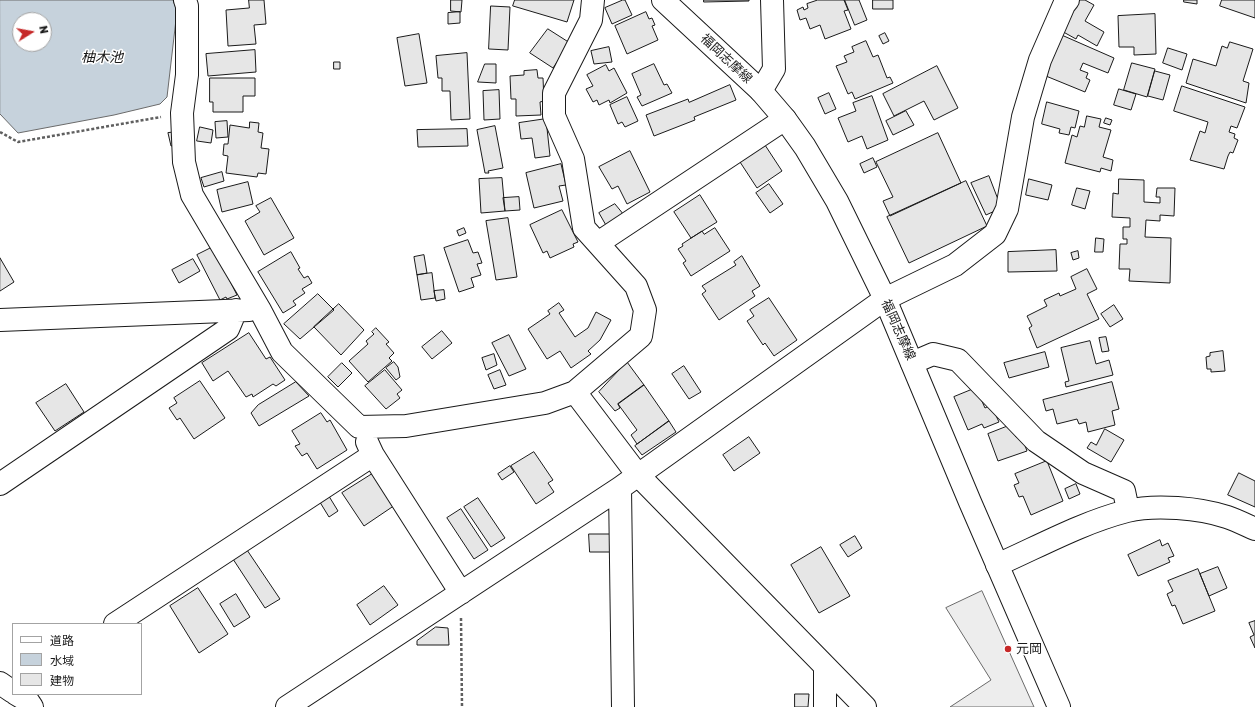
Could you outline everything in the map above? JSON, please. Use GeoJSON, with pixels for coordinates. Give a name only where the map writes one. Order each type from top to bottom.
{"type":"FeatureCollection","features":[{"type":"Feature","properties":{"kind":"street"},"geometry":{"type":"LineString","coordinates":[[185,0],[187,6],[187,75],[182,113],[184,162],[192,194],[260,310],[282,352],[359,427],[373,455],[461,593]]}},
{"type":"Feature","properties":{"kind":"street"},"geometry":{"type":"LineString","coordinates":[[359,427],[406,426],[545,403],[575,392],[642,336],[645,310],[636,286],[584,228],[573,159],[554,116],[554,93],[591,20],[593,0]]}},
{"type":"Feature","properties":{"kind":"street","name":"福岡志摩線"},"geometry":{"type":"LineString","coordinates":[[664,0],[761,91],[805,146],[837,201],[885,299],[1059,707]]}},
{"type":"Feature","properties":{"kind":"street"},"geometry":{"type":"LineString","coordinates":[[761,91],[774,69],[772,0]]}},
{"type":"Feature","properties":{"kind":"street"},"geometry":{"type":"LineString","coordinates":[[287,707],[620,488],[637,474],[885,299],[955,265],[995,234],[1007,209],[1023,117],[1040,60],[1064,5],[1068,0]]}},
{"type":"Feature","properties":{"kind":"street"},"geometry":{"type":"LineString","coordinates":[[598,243],[784,119]]}},
{"type":"Feature","properties":{"kind":"street"},"geometry":{"type":"LineString","coordinates":[[0,484],[228,329],[236,310]]}},
{"type":"Feature","properties":{"kind":"street"},"geometry":{"type":"LineString","coordinates":[[0,320],[260,310]]}},
{"type":"Feature","properties":{"kind":"street"},"geometry":{"type":"LineString","coordinates":[[912,363],[933,354],[958,360],[1036,441],[1083,473],[1124,491],[1128,510]]}},
{"type":"Feature","properties":{"kind":"street"},"geometry":{"type":"LineString","coordinates":[[575,392],[637,474],[825,667],[866,707]]}},
{"type":"Feature","properties":{"kind":"street"},"geometry":{"type":"LineString","coordinates":[[117,623],[373,455]]}},
{"type":"Feature","properties":{"kind":"street"},"geometry":{"type":"LineString","coordinates":[[620,488],[623,707]]}},
{"type":"Feature","properties":{"kind":"street"},"geometry":{"type":"LineString","coordinates":[[997,564],[1085,524],[1128,510],[1159,507],[1192,510],[1227,517],[1255,529]]}},
{"type":"Feature","properties":{"kind":"street"},"geometry":{"type":"LineString","coordinates":[[825,667],[825,707]]}},
{"type":"Feature","properties":{"kind":"street"},"geometry":{"type":"LineString","coordinates":[[0,683],[12,690]]}},
{"type":"Feature","properties":{"kind":"path"},"geometry":{"type":"LineString","coordinates":[[0,132],[18,142],[182,113]]}},
{"type":"Feature","properties":{"kind":"path"},"geometry":{"type":"LineString","coordinates":[[461,593],[462,707]]}},
{"type":"Feature","properties":{"kind":"shaded area"},"geometry":{"type":"Polygon","coordinates":[[[982,591],[1034,707],[950,707],[991,680],[946,608],[982,591]]]}},
{"type":"Feature","properties":{"kind":"water","name":"柚木池"},"geometry":{"type":"Polygon","coordinates":[[[0,0],[173,0],[177,11],[167,97],[160,104],[114,115],[18,133],[0,114],[0,0]]]}},
{"type":"Feature","properties":{"kind":"building"},"geometry":{"type":"Polygon","coordinates":[[[249,0],[264,0],[266,24],[254,25],[256,44],[228,46],[226,10],[249,8],[249,0]]]}},
{"type":"Feature","properties":{"kind":"building"},"geometry":{"type":"Polygon","coordinates":[[[451,0],[462,0],[461,12],[451,11],[451,0]]]}},
{"type":"Feature","properties":{"kind":"building"},"geometry":{"type":"Polygon","coordinates":[[[515,0],[574,0],[567,22],[513,6],[515,0]]]}},
{"type":"Feature","properties":{"kind":"building"},"geometry":{"type":"Polygon","coordinates":[[[625,0],[632,15],[612,24],[605,8],[625,0]]]}},
{"type":"Feature","properties":{"kind":"building"},"geometry":{"type":"Polygon","coordinates":[[[704,0],[749,0],[749,1],[704,2],[704,0]]]}},
{"type":"Feature","properties":{"kind":"building"},"geometry":{"type":"Polygon","coordinates":[[[818,0],[844,0],[848,10],[844,11],[851,29],[825,39],[820,25],[810,29],[806,18],[800,20],[797,10],[803,7],[804,10],[808,8],[807,4],[818,0]]]}},
{"type":"Feature","properties":{"kind":"building"},"geometry":{"type":"Polygon","coordinates":[[[845,0],[859,0],[867,20],[855,25],[845,0]]]}},
{"type":"Feature","properties":{"kind":"building"},"geometry":{"type":"Polygon","coordinates":[[[873,0],[893,0],[893,9],[873,9],[873,0]]]}},
{"type":"Feature","properties":{"kind":"building"},"geometry":{"type":"Polygon","coordinates":[[[1075,0],[1085,0],[1094,5],[1085,21],[1104,32],[1097,46],[1078,35],[1076,39],[1058,29],[1075,0]]]}},
{"type":"Feature","properties":{"kind":"building"},"geometry":{"type":"Polygon","coordinates":[[[1184,0],[1197,0],[1197,4],[1184,2],[1184,0]]]}},
{"type":"Feature","properties":{"kind":"building"},"geometry":{"type":"Polygon","coordinates":[[[1222,0],[1255,0],[1255,18],[1220,6],[1222,0]]]}},
{"type":"Feature","properties":{"kind":"building"},"geometry":{"type":"Polygon","coordinates":[[[491,6],[510,7],[508,50],[489,49],[491,6]]]}},
{"type":"Feature","properties":{"kind":"building"},"geometry":{"type":"Polygon","coordinates":[[[460,12],[460,23],[448,24],[448,13],[460,12]]]}},
{"type":"Feature","properties":{"kind":"building"},"geometry":{"type":"Polygon","coordinates":[[[646,12],[649,19],[652,18],[655,25],[652,26],[658,40],[627,54],[615,26],[646,12]]]}},
{"type":"Feature","properties":{"kind":"building"},"geometry":{"type":"Polygon","coordinates":[[[1155,14],[1156,54],[1134,55],[1134,47],[1119,47],[1118,16],[1155,14]]]}},
{"type":"Feature","properties":{"kind":"building"},"geometry":{"type":"Polygon","coordinates":[[[548,29],[570,43],[553,68],[530,53],[548,29]]]}},
{"type":"Feature","properties":{"kind":"building"},"geometry":{"type":"Polygon","coordinates":[[[885,33],[889,41],[883,44],[879,36],[885,33]]]}},
{"type":"Feature","properties":{"kind":"building"},"geometry":{"type":"Polygon","coordinates":[[[1057,33],[1114,58],[1108,73],[1083,63],[1080,70],[1088,73],[1086,78],[1090,80],[1085,92],[1041,74],[1057,33]]]}},
{"type":"Feature","properties":{"kind":"building"},"geometry":{"type":"Polygon","coordinates":[[[419,34],[427,83],[405,86],[397,38],[419,34]]]}},
{"type":"Feature","properties":{"kind":"building"},"geometry":{"type":"Polygon","coordinates":[[[866,41],[873,57],[878,55],[887,78],[890,77],[893,83],[855,99],[852,92],[848,94],[836,66],[847,62],[844,56],[854,52],[852,47],[866,41]]]}},
{"type":"Feature","properties":{"kind":"building"},"geometry":{"type":"Polygon","coordinates":[[[1230,42],[1253,49],[1243,81],[1249,83],[1246,103],[1186,83],[1193,59],[1216,66],[1222,46],[1227,48],[1230,42]]]}},
{"type":"Feature","properties":{"kind":"building"},"geometry":{"type":"Polygon","coordinates":[[[609,47],[612,62],[594,64],[591,51],[609,47]]]}},
{"type":"Feature","properties":{"kind":"building"},"geometry":{"type":"Polygon","coordinates":[[[1168,48],[1187,54],[1182,70],[1163,63],[1168,48]]]}},
{"type":"Feature","properties":{"kind":"building"},"geometry":{"type":"Polygon","coordinates":[[[255,50],[256,72],[208,76],[206,54],[255,50]]]}},
{"type":"Feature","properties":{"kind":"building"},"geometry":{"type":"Polygon","coordinates":[[[467,53],[470,119],[451,120],[450,91],[442,91],[442,78],[438,78],[436,56],[467,53]]]}},
{"type":"Feature","properties":{"kind":"building"},"geometry":{"type":"Polygon","coordinates":[[[334,62],[340,62],[340,69],[334,69],[334,62]]]}},
{"type":"Feature","properties":{"kind":"building"},"geometry":{"type":"Polygon","coordinates":[[[1132,63],[1155,69],[1147,97],[1124,90],[1132,63]]]}},
{"type":"Feature","properties":{"kind":"building"},"geometry":{"type":"Polygon","coordinates":[[[485,64],[496,64],[496,83],[478,82],[485,64]]]}},
{"type":"Feature","properties":{"kind":"building"},"geometry":{"type":"Polygon","coordinates":[[[654,64],[664,85],[667,84],[672,93],[642,106],[637,97],[641,95],[632,74],[654,64]]]}},
{"type":"Feature","properties":{"kind":"building"},"geometry":{"type":"Polygon","coordinates":[[[606,65],[609,71],[614,68],[627,93],[610,103],[609,100],[599,105],[597,100],[593,102],[586,89],[593,86],[587,75],[606,65]]]}},
{"type":"Feature","properties":{"kind":"building"},"geometry":{"type":"Polygon","coordinates":[[[937,66],[958,108],[934,120],[924,101],[894,116],[883,94],[937,66]]]}},
{"type":"Feature","properties":{"kind":"building"},"geometry":{"type":"Polygon","coordinates":[[[537,70],[538,78],[543,78],[544,101],[540,102],[541,115],[516,116],[516,99],[511,99],[510,76],[524,75],[524,71],[537,70]]]}},
{"type":"Feature","properties":{"kind":"building"},"geometry":{"type":"Polygon","coordinates":[[[1155,71],[1170,75],[1163,100],[1148,96],[1155,71]]]}},
{"type":"Feature","properties":{"kind":"building"},"geometry":{"type":"Polygon","coordinates":[[[210,78],[255,78],[255,96],[243,96],[243,112],[213,112],[213,102],[210,102],[210,78]]]}},
{"type":"Feature","properties":{"kind":"building"},"geometry":{"type":"Polygon","coordinates":[[[730,85],[736,100],[694,117],[695,120],[654,136],[646,115],[688,99],[689,102],[730,85]]]}},
{"type":"Feature","properties":{"kind":"building"},"geometry":{"type":"Polygon","coordinates":[[[1182,86],[1245,107],[1237,128],[1231,126],[1229,132],[1235,134],[1234,138],[1238,140],[1233,153],[1230,152],[1228,156],[1224,169],[1190,160],[1200,131],[1205,133],[1208,122],[1174,111],[1182,86]]]}},
{"type":"Feature","properties":{"kind":"building"},"geometry":{"type":"Polygon","coordinates":[[[1119,89],[1136,94],[1131,110],[1114,105],[1119,89]]]}},
{"type":"Feature","properties":{"kind":"building"},"geometry":{"type":"Polygon","coordinates":[[[499,90],[500,119],[484,120],[483,91],[499,90]]]}},
{"type":"Feature","properties":{"kind":"building"},"geometry":{"type":"Polygon","coordinates":[[[829,93],[836,109],[825,114],[818,98],[829,93]]]}},
{"type":"Feature","properties":{"kind":"building"},"geometry":{"type":"Polygon","coordinates":[[[872,96],[888,140],[867,149],[862,136],[848,142],[838,118],[856,111],[853,103],[872,96]]]}},
{"type":"Feature","properties":{"kind":"building"},"geometry":{"type":"Polygon","coordinates":[[[627,97],[638,121],[625,127],[622,122],[618,124],[610,105],[627,97]]]}},
{"type":"Feature","properties":{"kind":"building"},"geometry":{"type":"Polygon","coordinates":[[[1047,102],[1079,111],[1075,128],[1071,127],[1069,135],[1059,133],[1060,129],[1042,124],[1047,102]]]}},
{"type":"Feature","properties":{"kind":"building"},"geometry":{"type":"Polygon","coordinates":[[[906,111],[914,125],[893,135],[886,121],[906,111]]]}},
{"type":"Feature","properties":{"kind":"building"},"geometry":{"type":"Polygon","coordinates":[[[1087,116],[1101,119],[1099,127],[1111,130],[1103,157],[1113,160],[1111,171],[1101,168],[1100,172],[1065,163],[1072,135],[1077,137],[1080,126],[1084,127],[1087,116]]]}},
{"type":"Feature","properties":{"kind":"building"},"geometry":{"type":"Polygon","coordinates":[[[1106,118],[1112,120],[1110,125],[1104,123],[1106,118]]]}},
{"type":"Feature","properties":{"kind":"building"},"geometry":{"type":"Polygon","coordinates":[[[546,119],[550,156],[535,158],[532,138],[521,139],[519,123],[546,119]]]}},
{"type":"Feature","properties":{"kind":"building"},"geometry":{"type":"Polygon","coordinates":[[[227,121],[228,137],[216,138],[215,122],[227,121]]]}},
{"type":"Feature","properties":{"kind":"building"},"geometry":{"type":"Polygon","coordinates":[[[250,122],[259,123],[258,132],[263,133],[261,148],[269,149],[266,174],[258,173],[257,177],[226,173],[228,156],[223,155],[224,144],[228,144],[230,125],[249,128],[250,122]]]}},
{"type":"Feature","properties":{"kind":"building"},"geometry":{"type":"Polygon","coordinates":[[[495,126],[503,168],[485,173],[477,130],[495,126]]]}},
{"type":"Feature","properties":{"kind":"building"},"geometry":{"type":"Polygon","coordinates":[[[200,127],[213,130],[211,143],[197,141],[200,127]]]}},
{"type":"Feature","properties":{"kind":"building"},"geometry":{"type":"Polygon","coordinates":[[[467,129],[468,146],[418,147],[417,130],[467,129]]]}},
{"type":"Feature","properties":{"kind":"building"},"geometry":{"type":"Polygon","coordinates":[[[177,132],[179,144],[171,146],[168,133],[177,132]]]}},
{"type":"Feature","properties":{"kind":"building"},"geometry":{"type":"Polygon","coordinates":[[[938,133],[961,183],[890,216],[883,201],[893,197],[876,162],[938,133]]]}},
{"type":"Feature","properties":{"kind":"building"},"geometry":{"type":"Polygon","coordinates":[[[763,142],[782,171],[757,188],[740,162],[743,160],[741,157],[763,142]]]}},
{"type":"Feature","properties":{"kind":"building"},"geometry":{"type":"Polygon","coordinates":[[[630,151],[650,192],[627,204],[618,186],[612,189],[599,167],[630,151]]]}},
{"type":"Feature","properties":{"kind":"building"},"geometry":{"type":"Polygon","coordinates":[[[873,158],[877,167],[864,173],[860,164],[873,158]]]}},
{"type":"Feature","properties":{"kind":"building"},"geometry":{"type":"Polygon","coordinates":[[[561,164],[566,185],[559,186],[563,201],[534,208],[526,173],[561,164]]]}},
{"type":"Feature","properties":{"kind":"building"},"geometry":{"type":"Polygon","coordinates":[[[222,172],[224,181],[204,187],[201,178],[222,172]]]}},
{"type":"Feature","properties":{"kind":"building"},"geometry":{"type":"Polygon","coordinates":[[[989,176],[999,202],[997,210],[986,215],[971,183],[989,176]]]}},
{"type":"Feature","properties":{"kind":"building"},"geometry":{"type":"Polygon","coordinates":[[[502,178],[505,211],[481,213],[479,179],[502,178]]]}},
{"type":"Feature","properties":{"kind":"building"},"geometry":{"type":"Polygon","coordinates":[[[1029,179],[1052,185],[1048,200],[1026,195],[1029,179]]]}},
{"type":"Feature","properties":{"kind":"building"},"geometry":{"type":"Polygon","coordinates":[[[1119,179],[1144,180],[1144,202],[1160,203],[1160,197],[1156,197],[1157,188],[1175,188],[1174,216],[1160,215],[1160,221],[1146,220],[1145,237],[1171,238],[1170,283],[1129,281],[1130,269],[1119,269],[1120,244],[1127,244],[1127,239],[1123,239],[1123,227],[1130,227],[1130,218],[1112,217],[1113,193],[1118,194],[1119,179]]]}},
{"type":"Feature","properties":{"kind":"building"},"geometry":{"type":"Polygon","coordinates":[[[966,181],[987,226],[909,263],[887,217],[966,181]]]}},
{"type":"Feature","properties":{"kind":"building"},"geometry":{"type":"Polygon","coordinates":[[[248,182],[253,204],[222,212],[217,190],[248,182]]]}},
{"type":"Feature","properties":{"kind":"building"},"geometry":{"type":"Polygon","coordinates":[[[769,184],[783,204],[770,213],[756,193],[769,184]]]}},
{"type":"Feature","properties":{"kind":"building"},"geometry":{"type":"Polygon","coordinates":[[[1077,188],[1090,191],[1085,209],[1072,205],[1077,188]]]}},
{"type":"Feature","properties":{"kind":"building"},"geometry":{"type":"Polygon","coordinates":[[[700,195],[717,222],[691,238],[674,212],[700,195]]]}},
{"type":"Feature","properties":{"kind":"building"},"geometry":{"type":"Polygon","coordinates":[[[519,197],[520,210],[505,211],[503,198],[519,197]]]}},
{"type":"Feature","properties":{"kind":"building"},"geometry":{"type":"Polygon","coordinates":[[[271,198],[294,238],[264,255],[245,221],[260,212],[256,206],[271,198]]]}},
{"type":"Feature","properties":{"kind":"building"},"geometry":{"type":"Polygon","coordinates":[[[615,204],[624,215],[607,227],[599,213],[615,204]]]}},
{"type":"Feature","properties":{"kind":"building"},"geometry":{"type":"Polygon","coordinates":[[[562,210],[578,242],[573,244],[574,247],[550,258],[547,251],[543,253],[530,225],[562,210]]]}},
{"type":"Feature","properties":{"kind":"building"},"geometry":{"type":"Polygon","coordinates":[[[508,218],[517,277],[496,280],[486,221],[508,218]]]}},
{"type":"Feature","properties":{"kind":"building"},"geometry":{"type":"Polygon","coordinates":[[[464,228],[466,233],[459,236],[457,231],[464,228]]]}},
{"type":"Feature","properties":{"kind":"building"},"geometry":{"type":"Polygon","coordinates":[[[715,228],[730,251],[691,276],[683,263],[686,261],[678,249],[683,246],[682,244],[702,231],[704,234],[715,228]]]}},
{"type":"Feature","properties":{"kind":"building"},"geometry":{"type":"Polygon","coordinates":[[[1096,238],[1104,239],[1103,252],[1095,252],[1096,238]]]}},
{"type":"Feature","properties":{"kind":"building"},"geometry":{"type":"Polygon","coordinates":[[[468,240],[473,253],[478,252],[482,263],[477,264],[481,275],[471,278],[474,287],[459,292],[444,248],[468,240]]]}},
{"type":"Feature","properties":{"kind":"building"},"geometry":{"type":"Polygon","coordinates":[[[213,247],[237,295],[227,299],[226,297],[220,300],[197,255],[213,247]]]}},
{"type":"Feature","properties":{"kind":"building"},"geometry":{"type":"Polygon","coordinates":[[[1056,250],[1057,271],[1008,272],[1008,252],[1056,250]]]}},
{"type":"Feature","properties":{"kind":"building"},"geometry":{"type":"Polygon","coordinates":[[[1078,251],[1079,258],[1073,260],[1071,253],[1078,251]]]}},
{"type":"Feature","properties":{"kind":"building"},"geometry":{"type":"Polygon","coordinates":[[[291,252],[300,268],[298,269],[304,278],[308,276],[312,283],[302,289],[305,293],[293,301],[296,305],[283,313],[258,272],[291,252]]]}},
{"type":"Feature","properties":{"kind":"building"},"geometry":{"type":"Polygon","coordinates":[[[424,255],[427,273],[417,275],[414,257],[424,255]]]}},
{"type":"Feature","properties":{"kind":"building"},"geometry":{"type":"Polygon","coordinates":[[[742,256],[760,286],[752,291],[755,296],[719,320],[702,294],[706,291],[702,286],[736,265],[734,262],[742,256]]]}},
{"type":"Feature","properties":{"kind":"building"},"geometry":{"type":"Polygon","coordinates":[[[0,258],[14,282],[0,291],[0,258]]]}},
{"type":"Feature","properties":{"kind":"building"},"geometry":{"type":"Polygon","coordinates":[[[193,259],[200,271],[179,283],[172,270],[193,259]]]}},
{"type":"Feature","properties":{"kind":"building"},"geometry":{"type":"Polygon","coordinates":[[[1087,269],[1097,289],[1087,294],[1099,319],[1037,348],[1029,328],[1032,326],[1027,316],[1047,306],[1044,300],[1059,293],[1060,296],[1076,289],[1071,277],[1087,269]]]}},
{"type":"Feature","properties":{"kind":"building"},"geometry":{"type":"Polygon","coordinates":[[[432,273],[435,298],[421,300],[417,275],[432,273]]]}},
{"type":"Feature","properties":{"kind":"building"},"geometry":{"type":"Polygon","coordinates":[[[444,290],[445,299],[436,301],[434,291],[444,290]]]}},
{"type":"Feature","properties":{"kind":"building"},"geometry":{"type":"Polygon","coordinates":[[[318,294],[334,310],[300,339],[284,324],[318,294]]]}},
{"type":"Feature","properties":{"kind":"building"},"geometry":{"type":"Polygon","coordinates":[[[769,298],[797,340],[774,356],[765,343],[763,345],[747,321],[754,316],[750,310],[769,298]]]}},
{"type":"Feature","properties":{"kind":"building"},"geometry":{"type":"Polygon","coordinates":[[[559,303],[564,310],[559,313],[575,337],[588,328],[596,312],[611,320],[600,340],[588,351],[591,354],[571,368],[560,351],[547,359],[528,329],[550,314],[548,311],[559,303]]]}},
{"type":"Feature","properties":{"kind":"building"},"geometry":{"type":"Polygon","coordinates":[[[339,304],[364,330],[341,355],[314,327],[339,304]]]}},
{"type":"Feature","properties":{"kind":"building"},"geometry":{"type":"Polygon","coordinates":[[[1114,305],[1123,319],[1110,327],[1101,314],[1114,305]]]}},
{"type":"Feature","properties":{"kind":"building"},"geometry":{"type":"Polygon","coordinates":[[[376,328],[389,342],[386,344],[394,353],[389,358],[392,361],[368,382],[349,361],[368,344],[366,341],[374,334],[372,332],[376,328]]]}},
{"type":"Feature","properties":{"kind":"building"},"geometry":{"type":"Polygon","coordinates":[[[442,331],[452,343],[432,359],[422,347],[442,331]]]}},
{"type":"Feature","properties":{"kind":"building"},"geometry":{"type":"Polygon","coordinates":[[[249,333],[266,359],[270,357],[285,380],[276,386],[273,384],[253,397],[252,394],[246,397],[228,371],[213,381],[202,363],[249,333]]]}},
{"type":"Feature","properties":{"kind":"building"},"geometry":{"type":"Polygon","coordinates":[[[509,335],[526,369],[509,376],[492,343],[509,335]]]}},
{"type":"Feature","properties":{"kind":"building"},"geometry":{"type":"Polygon","coordinates":[[[1106,337],[1109,351],[1102,352],[1099,338],[1106,337]]]}},
{"type":"Feature","properties":{"kind":"building"},"geometry":{"type":"Polygon","coordinates":[[[1090,341],[1096,364],[1109,360],[1113,375],[1066,387],[1065,382],[1069,381],[1061,348],[1090,341]]]}},
{"type":"Feature","properties":{"kind":"building"},"geometry":{"type":"Polygon","coordinates":[[[1223,351],[1225,371],[1211,372],[1211,369],[1207,369],[1206,357],[1210,356],[1210,353],[1223,351]]]}},
{"type":"Feature","properties":{"kind":"building"},"geometry":{"type":"Polygon","coordinates":[[[1045,352],[1049,367],[1009,378],[1004,363],[1045,352]]]}},
{"type":"Feature","properties":{"kind":"building"},"geometry":{"type":"Polygon","coordinates":[[[494,354],[497,365],[486,370],[482,358],[494,354]]]}},
{"type":"Feature","properties":{"kind":"building"},"geometry":{"type":"Polygon","coordinates":[[[394,362],[398,367],[400,377],[396,380],[386,368],[394,362]]]}},
{"type":"Feature","properties":{"kind":"building"},"geometry":{"type":"Polygon","coordinates":[[[627,362],[644,385],[618,404],[620,408],[615,411],[599,392],[627,362]]]}},
{"type":"Feature","properties":{"kind":"building"},"geometry":{"type":"Polygon","coordinates":[[[342,363],[352,373],[338,387],[328,377],[342,363]]]}},
{"type":"Feature","properties":{"kind":"building"},"geometry":{"type":"Polygon","coordinates":[[[684,366],[701,392],[689,399],[672,374],[684,366]]]}},
{"type":"Feature","properties":{"kind":"building"},"geometry":{"type":"Polygon","coordinates":[[[385,370],[402,390],[397,394],[400,398],[386,409],[365,386],[385,370]]]}},
{"type":"Feature","properties":{"kind":"building"},"geometry":{"type":"Polygon","coordinates":[[[500,370],[506,385],[494,389],[488,375],[500,370]]]}},
{"type":"Feature","properties":{"kind":"building"},"geometry":{"type":"Polygon","coordinates":[[[200,381],[225,418],[194,439],[180,418],[177,420],[169,408],[177,403],[174,398],[200,381]]]}},
{"type":"Feature","properties":{"kind":"building"},"geometry":{"type":"Polygon","coordinates":[[[296,382],[309,396],[259,426],[251,413],[258,405],[296,382]]]}},
{"type":"Feature","properties":{"kind":"building"},"geometry":{"type":"Polygon","coordinates":[[[1112,382],[1119,409],[1112,411],[1115,425],[1088,432],[1086,422],[1079,424],[1077,419],[1057,424],[1053,409],[1046,411],[1043,400],[1112,382]]]}},
{"type":"Feature","properties":{"kind":"building"},"geometry":{"type":"Polygon","coordinates":[[[66,384],[84,412],[55,431],[36,403],[66,384]]]}},
{"type":"Feature","properties":{"kind":"building"},"geometry":{"type":"Polygon","coordinates":[[[644,385],[669,421],[637,444],[631,435],[637,430],[618,404],[644,385]]]}},
{"type":"Feature","properties":{"kind":"building"},"geometry":{"type":"Polygon","coordinates":[[[976,388],[985,408],[991,405],[999,422],[984,428],[982,424],[968,430],[954,397],[976,388]]]}},
{"type":"Feature","properties":{"kind":"building"},"geometry":{"type":"Polygon","coordinates":[[[321,413],[327,422],[330,420],[347,450],[317,469],[307,453],[302,456],[295,446],[300,444],[292,431],[321,413]]]}},
{"type":"Feature","properties":{"kind":"building"},"geometry":{"type":"Polygon","coordinates":[[[669,421],[676,432],[642,455],[635,446],[669,421]]]}},
{"type":"Feature","properties":{"kind":"building"},"geometry":{"type":"Polygon","coordinates":[[[1011,425],[1016,437],[1021,435],[1027,451],[998,461],[988,434],[1011,425]]]}},
{"type":"Feature","properties":{"kind":"building"},"geometry":{"type":"Polygon","coordinates":[[[1105,429],[1124,440],[1111,462],[1087,448],[1091,442],[1096,445],[1105,429]]]}},
{"type":"Feature","properties":{"kind":"building"},"geometry":{"type":"Polygon","coordinates":[[[749,437],[760,453],[734,471],[723,455],[749,437]]]}},
{"type":"Feature","properties":{"kind":"building"},"geometry":{"type":"Polygon","coordinates":[[[534,452],[553,480],[548,483],[554,492],[536,504],[511,466],[534,452]]]}},
{"type":"Feature","properties":{"kind":"building"},"geometry":{"type":"Polygon","coordinates":[[[1047,461],[1063,501],[1031,515],[1023,496],[1019,497],[1014,485],[1019,483],[1015,474],[1047,461]]]}},
{"type":"Feature","properties":{"kind":"building"},"geometry":{"type":"Polygon","coordinates":[[[510,466],[514,472],[502,480],[498,474],[510,466]]]}},
{"type":"Feature","properties":{"kind":"building"},"geometry":{"type":"Polygon","coordinates":[[[377,471],[398,503],[364,526],[342,493],[377,471]]]}},
{"type":"Feature","properties":{"kind":"building"},"geometry":{"type":"Polygon","coordinates":[[[1239,473],[1255,481],[1255,507],[1228,495],[1239,473]]]}},
{"type":"Feature","properties":{"kind":"building"},"geometry":{"type":"Polygon","coordinates":[[[1076,484],[1080,494],[1069,499],[1065,489],[1076,484]]]}},
{"type":"Feature","properties":{"kind":"building"},"geometry":{"type":"Polygon","coordinates":[[[327,493],[338,511],[329,517],[318,499],[327,493]]]}},
{"type":"Feature","properties":{"kind":"building"},"geometry":{"type":"Polygon","coordinates":[[[478,498],[505,538],[491,547],[464,507],[478,498]]]}},
{"type":"Feature","properties":{"kind":"building"},"geometry":{"type":"Polygon","coordinates":[[[461,509],[488,550],[474,559],[447,518],[461,509]]]}},
{"type":"Feature","properties":{"kind":"building"},"geometry":{"type":"Polygon","coordinates":[[[589,534],[615,534],[615,552],[590,552],[589,534]]]}},
{"type":"Feature","properties":{"kind":"building"},"geometry":{"type":"Polygon","coordinates":[[[855,536],[862,548],[848,557],[840,545],[855,536]]]}},
{"type":"Feature","properties":{"kind":"building"},"geometry":{"type":"Polygon","coordinates":[[[1160,540],[1162,546],[1168,543],[1174,556],[1168,558],[1170,562],[1138,576],[1128,555],[1160,540]]]}},
{"type":"Feature","properties":{"kind":"building"},"geometry":{"type":"Polygon","coordinates":[[[245,547],[280,599],[265,608],[231,556],[245,547]]]}},
{"type":"Feature","properties":{"kind":"building"},"geometry":{"type":"Polygon","coordinates":[[[821,547],[850,596],[819,613],[791,565],[821,547]]]}},
{"type":"Feature","properties":{"kind":"building"},"geometry":{"type":"Polygon","coordinates":[[[1218,567],[1227,588],[1209,596],[1200,574],[1218,567]]]}},
{"type":"Feature","properties":{"kind":"building"},"geometry":{"type":"Polygon","coordinates":[[[1198,569],[1215,611],[1183,624],[1175,605],[1172,606],[1167,594],[1173,591],[1168,581],[1198,569]]]}},
{"type":"Feature","properties":{"kind":"building"},"geometry":{"type":"Polygon","coordinates":[[[384,586],[398,605],[370,625],[357,605],[384,586]]]}},
{"type":"Feature","properties":{"kind":"building"},"geometry":{"type":"Polygon","coordinates":[[[198,588],[228,634],[199,653],[170,606],[198,588]]]}},
{"type":"Feature","properties":{"kind":"building"},"geometry":{"type":"Polygon","coordinates":[[[236,594],[250,617],[234,627],[220,604],[236,594]]]}},
{"type":"Feature","properties":{"kind":"building"},"geometry":{"type":"Polygon","coordinates":[[[1255,621],[1255,648],[1250,637],[1254,635],[1249,623],[1255,621]]]}},
{"type":"Feature","properties":{"kind":"building"},"geometry":{"type":"Polygon","coordinates":[[[436,627],[448,628],[449,645],[417,645],[417,641],[436,627]]]}},
{"type":"Feature","properties":{"kind":"building"},"geometry":{"type":"Polygon","coordinates":[[[795,694],[809,694],[808,707],[795,707],[795,694]]]}},
{"type":"Feature","properties":{"kind":"place","name":"元岡"},"geometry":{"type":"Point","coordinates":[1008,649]}}]}
